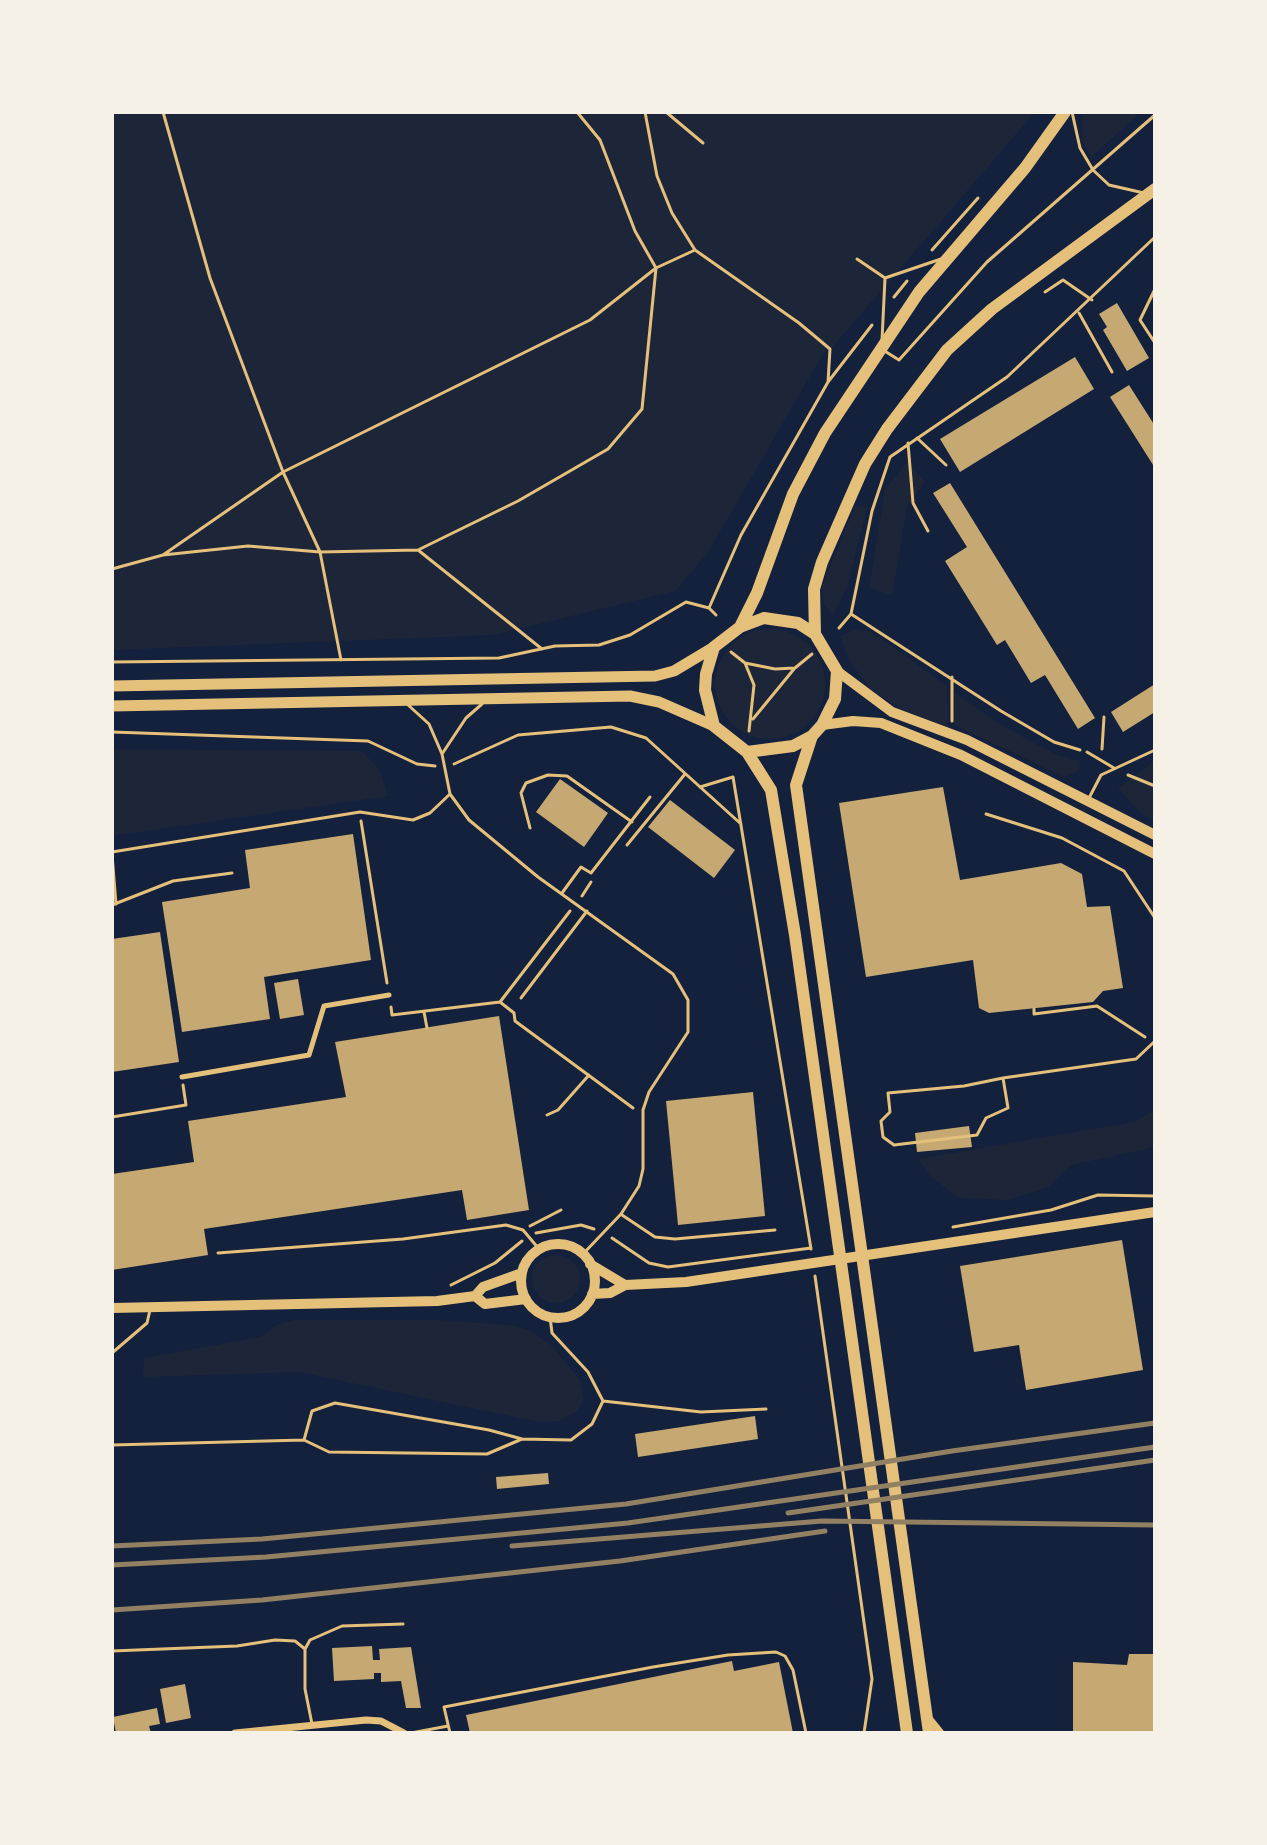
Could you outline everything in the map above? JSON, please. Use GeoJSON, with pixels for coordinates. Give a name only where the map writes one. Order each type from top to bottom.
{"type":"FeatureCollection","features":[{"type":"Feature","properties":{"kind":"highway"},"geometry":{"type":"LineString","coordinates":[[740,627],[757,593],[793,494],[825,433],[919,292],[1025,168],[1065,112]]}},
{"type":"Feature","properties":{"kind":"highway"},"geometry":{"type":"LineString","coordinates":[[747,752],[793,746],[812,736],[822,725],[835,699],[837,671],[815,634],[814,589],[822,562],[865,464],[895,418],[947,350],[992,309],[1152,191]]}},
{"type":"Feature","properties":{"kind":"highway"},"geometry":{"type":"LineString","coordinates":[[815,634],[783,619],[764,618],[740,627],[714,647],[705,690],[714,726],[747,752],[771,790],[832,1194],[906,1730]]}},
{"type":"Feature","properties":{"kind":"highway"},"geometry":{"type":"LineString","coordinates":[[812,736],[796,785],[929,1733]]}},
{"type":"Feature","properties":{"kind":"main road"},"geometry":{"type":"LineString","coordinates":[[112,686],[655,676],[674,671],[714,647]]}},
{"type":"Feature","properties":{"kind":"main road"},"geometry":{"type":"LineString","coordinates":[[837,671],[892,712],[967,740],[1155,835]]}},
{"type":"Feature","properties":{"kind":"main road"},"geometry":{"type":"LineString","coordinates":[[112,706],[630,696],[671,706],[714,726]]}},
{"type":"Feature","properties":{"kind":"main road"},"geometry":{"type":"LineString","coordinates":[[822,725],[853,721],[881,723],[961,755],[1155,854]]}},
{"type":"Feature","properties":{"kind":"main road"},"geometry":{"type":"LineString","coordinates":[[592,1294],[610,1293],[625,1285],[686,1282],[1155,1212]]}},
{"type":"Feature","properties":{"kind":"main road"},"geometry":{"type":"LineString","coordinates":[[112,1308],[437,1301],[475,1296],[483,1287],[522,1273],[539,1249],[560,1244],[583,1254],[590,1264],[594,1274],[592,1294],[573,1314],[550,1317],[539,1312],[526,1299],[522,1273]]}},
{"type":"Feature","properties":{"kind":"main road"},"geometry":{"type":"LineString","coordinates":[[590,1264],[625,1285]]}},
{"type":"Feature","properties":{"kind":"main road"},"geometry":{"type":"LineString","coordinates":[[475,1296],[485,1304],[526,1299]]}},
{"type":"Feature","properties":{"kind":"street"},"geometry":{"type":"LineString","coordinates":[[182,1077],[309,1055],[324,1006],[389,995]]}},
{"type":"Feature","properties":{"kind":"street"},"geometry":{"type":"LineString","coordinates":[[927,1716],[941,1733]]}},
{"type":"Feature","properties":{"kind":"street"},"geometry":{"type":"LineString","coordinates":[[235,1733],[312,1724],[381,1721],[404,1733]]}},
{"type":"Feature","properties":{"kind":"lane"},"geometry":{"type":"LineString","coordinates":[[1072,112],[1085,159],[1102,179],[1118,188],[1152,191]]}},
{"type":"Feature","properties":{"kind":"lane"},"geometry":{"type":"LineString","coordinates":[[885,278],[881,349],[899,360],[987,262],[1155,115]]}},
{"type":"Feature","properties":{"kind":"lane"},"geometry":{"type":"LineString","coordinates":[[885,278],[948,256]]}},
{"type":"Feature","properties":{"kind":"lane"},"geometry":{"type":"LineString","coordinates":[[857,259],[885,278]]}},
{"type":"Feature","properties":{"kind":"lane"},"geometry":{"type":"LineString","coordinates":[[1155,289],[1140,320],[1155,343]]}},
{"type":"Feature","properties":{"kind":"lane"},"geometry":{"type":"LineString","coordinates":[[442,754],[466,718],[489,698]]}},
{"type":"Feature","properties":{"kind":"lane"},"geometry":{"type":"LineString","coordinates":[[401,700],[417,710],[429,724],[442,754],[450,794],[469,820],[673,974],[688,1000],[688,1032],[649,1092],[643,1110],[643,1169],[639,1186],[621,1214],[583,1254]]}},
{"type":"Feature","properties":{"kind":"lane"},"geometry":{"type":"LineString","coordinates":[[1088,800],[1101,775],[1155,750]]}},
{"type":"Feature","properties":{"kind":"lane"},"geometry":{"type":"LineString","coordinates":[[1087,752],[1114,768]]}},
{"type":"Feature","properties":{"kind":"lane"},"geometry":{"type":"LineString","coordinates":[[530,828],[521,793],[526,783],[548,775],[567,776],[632,822]]}},
{"type":"Feature","properties":{"kind":"lane"},"geometry":{"type":"LineString","coordinates":[[232,873],[173,881],[114,905],[112,853],[360,812],[413,820],[430,813],[450,794]]}},
{"type":"Feature","properties":{"kind":"lane"},"geometry":{"type":"LineString","coordinates":[[562,893],[581,867],[591,873],[650,797]]}},
{"type":"Feature","properties":{"kind":"lane"},"geometry":{"type":"LineString","coordinates":[[986,814],[1062,838],[1124,871],[1155,918]]}},
{"type":"Feature","properties":{"kind":"lane"},"geometry":{"type":"LineString","coordinates":[[521,998],[587,911]]}},
{"type":"Feature","properties":{"kind":"lane"},"geometry":{"type":"LineString","coordinates":[[1003,1078],[1008,1108],[986,1118],[977,1135],[894,1145],[883,1137],[881,1121],[890,1112],[888,1093],[1136,1059],[1154,1042]]}},
{"type":"Feature","properties":{"kind":"lane"},"geometry":{"type":"LineString","coordinates":[[621,1214],[655,1237],[675,1239],[775,1230]]}},
{"type":"Feature","properties":{"kind":"lane"},"geometry":{"type":"LineString","coordinates":[[218,1253],[403,1239],[506,1225],[523,1230],[539,1249]]}},
{"type":"Feature","properties":{"kind":"lane"},"geometry":{"type":"LineString","coordinates":[[113,1354],[147,1323],[151,1307]]}},
{"type":"Feature","properties":{"kind":"lane"},"geometry":{"type":"LineString","coordinates":[[550,1317],[552,1333],[588,1372],[603,1401]]}},
{"type":"Feature","properties":{"kind":"lane"},"geometry":{"type":"LineString","coordinates":[[603,1401],[701,1412],[766,1409]]}},
{"type":"Feature","properties":{"kind":"lane"},"geometry":{"type":"LineString","coordinates":[[304,1440],[312,1411],[335,1403],[489,1430],[522,1439],[571,1440],[592,1424],[603,1401]]}},
{"type":"Feature","properties":{"kind":"lane"},"geometry":{"type":"LineString","coordinates":[[112,1445],[304,1440],[329,1452],[487,1454],[522,1439]]}},
{"type":"Feature","properties":{"kind":"lane"},"geometry":{"type":"LineString","coordinates":[[312,1724],[305,1689],[305,1649],[310,1640],[342,1626],[403,1624]]}},
{"type":"Feature","properties":{"kind":"lane"},"geometry":{"type":"LineString","coordinates":[[112,1651],[237,1646],[275,1640],[295,1641],[305,1649]]}},
{"type":"Feature","properties":{"kind":"lane"},"geometry":{"type":"LineString","coordinates":[[450,1733],[444,1707],[668,1664],[776,1652],[785,1656],[793,1670],[806,1733]]}},
{"type":"Feature","properties":{"kind":"lane"},"geometry":{"type":"LineString","coordinates":[[411,1733],[448,1726]]}},
{"type":"Feature","properties":{"kind":"path"},"geometry":{"type":"LineString","coordinates":[[163,112],[210,278],[283,472],[320,552],[341,660]]}},
{"type":"Feature","properties":{"kind":"path"},"geometry":{"type":"LineString","coordinates":[[112,569],[163,555],[248,546],[320,552],[418,550],[518,501],[608,449],[642,409],[656,268],[635,231],[600,140],[577,112]]}},
{"type":"Feature","properties":{"kind":"path"},"geometry":{"type":"LineString","coordinates":[[645,112],[657,176],[672,213],[695,250],[799,323],[830,349],[828,382]]}},
{"type":"Feature","properties":{"kind":"path"},"geometry":{"type":"LineString","coordinates":[[666,112],[703,143]]}},
{"type":"Feature","properties":{"kind":"path"},"geometry":{"type":"LineString","coordinates":[[709,608],[741,535],[828,382],[917,267],[978,198]]}},
{"type":"Feature","properties":{"kind":"path"},"geometry":{"type":"LineString","coordinates":[[839,628],[851,614],[882,475],[890,457],[1007,377],[1079,313],[1155,237]]}},
{"type":"Feature","properties":{"kind":"path"},"geometry":{"type":"LineString","coordinates":[[163,555],[283,472],[590,320],[656,268],[695,250]]}},
{"type":"Feature","properties":{"kind":"path"},"geometry":{"type":"LineString","coordinates":[[1045,292],[1063,280],[1092,300]]}},
{"type":"Feature","properties":{"kind":"path"},"geometry":{"type":"LineString","coordinates":[[1079,313],[1112,372]]}},
{"type":"Feature","properties":{"kind":"path"},"geometry":{"type":"LineString","coordinates":[[915,437],[946,465]]}},
{"type":"Feature","properties":{"kind":"path"},"geometry":{"type":"LineString","coordinates":[[908,442],[913,503],[928,531]]}},
{"type":"Feature","properties":{"kind":"path"},"geometry":{"type":"LineString","coordinates":[[418,550],[542,649]]}},
{"type":"Feature","properties":{"kind":"path"},"geometry":{"type":"LineString","coordinates":[[112,662],[499,658],[542,649],[599,645],[620,638],[686,602],[709,608],[716,615]]}},
{"type":"Feature","properties":{"kind":"path"},"geometry":{"type":"LineString","coordinates":[[851,614],[1054,742],[1087,752]]}},
{"type":"Feature","properties":{"kind":"path"},"geometry":{"type":"LineString","coordinates":[[731,651],[745,663],[754,685],[753,719],[749,731]]}},
{"type":"Feature","properties":{"kind":"path"},"geometry":{"type":"LineString","coordinates":[[753,719],[795,668],[812,654]]}},
{"type":"Feature","properties":{"kind":"path"},"geometry":{"type":"LineString","coordinates":[[745,663],[775,669],[795,668]]}},
{"type":"Feature","properties":{"kind":"path"},"geometry":{"type":"LineString","coordinates":[[951,711],[952,677]]}},
{"type":"Feature","properties":{"kind":"path"},"geometry":{"type":"LineString","coordinates":[[1100,760],[1104,717]]}},
{"type":"Feature","properties":{"kind":"path"},"geometry":{"type":"LineString","coordinates":[[112,732],[368,741],[417,764],[444,766],[469,760],[518,735],[611,727],[646,738],[741,824]]}},
{"type":"Feature","properties":{"kind":"path"},"geometry":{"type":"LineString","coordinates":[[1114,768],[1155,786]]}},
{"type":"Feature","properties":{"kind":"path"},"geometry":{"type":"LineString","coordinates":[[623,849],[685,774]]}},
{"type":"Feature","properties":{"kind":"path"},"geometry":{"type":"LineString","coordinates":[[700,787],[733,777],[804,1199],[860,1588],[872,1679],[864,1733]]}},
{"type":"Feature","properties":{"kind":"path"},"geometry":{"type":"LineString","coordinates":[[360,812],[392,1015],[500,1002],[596,876]]}},
{"type":"Feature","properties":{"kind":"path"},"geometry":{"type":"LineString","coordinates":[[500,1002],[514,1013],[515,1021],[635,1109],[643,1110]]}},
{"type":"Feature","properties":{"kind":"path"},"geometry":{"type":"LineString","coordinates":[[1034,1009],[1034,1014],[1097,1006],[1154,1042]]}},
{"type":"Feature","properties":{"kind":"path"},"geometry":{"type":"LineString","coordinates":[[424,1012],[427,1028]]}},
{"type":"Feature","properties":{"kind":"path"},"geometry":{"type":"LineString","coordinates":[[547,1115],[558,1110],[589,1075]]}},
{"type":"Feature","properties":{"kind":"path"},"geometry":{"type":"LineString","coordinates":[[112,1117],[186,1105],[182,1077]]}},
{"type":"Feature","properties":{"kind":"path"},"geometry":{"type":"LineString","coordinates":[[951,1228],[1051,1210],[1098,1195],[1155,1196]]}},
{"type":"Feature","properties":{"kind":"path"},"geometry":{"type":"LineString","coordinates":[[523,1230],[561,1210]]}},
{"type":"Feature","properties":{"kind":"path"},"geometry":{"type":"LineString","coordinates":[[437,1301],[439,1290],[495,1263],[529,1236],[543,1230],[581,1225],[603,1233],[649,1263],[668,1267],[816,1248]]}},
{"type":"Feature","properties":{"kind":"shaded area"},"geometry":{"type":"Polygon","coordinates":[[[112,112],[1035,112],[831,349],[824,352],[707,554],[675,591],[493,635],[112,650],[112,112]]]}},
{"type":"Feature","properties":{"kind":"shaded area"},"geometry":{"type":"Polygon","coordinates":[[[1083,112],[1141,112],[1091,157],[1082,139],[1083,112]]]}},
{"type":"Feature","properties":{"kind":"shaded area"},"geometry":{"type":"Polygon","coordinates":[[[907,462],[925,482],[907,506],[892,595],[869,588],[885,490],[907,462]]]}},
{"type":"Feature","properties":{"kind":"shaded area"},"geometry":{"type":"Polygon","coordinates":[[[855,506],[867,508],[847,587],[833,615],[824,605],[822,586],[855,506]]]}},
{"type":"Feature","properties":{"kind":"shaded area"},"geometry":{"type":"Polygon","coordinates":[[[770,629],[791,633],[809,645],[821,663],[825,684],[821,705],[809,723],[791,735],[770,739],[749,735],[731,723],[719,705],[715,684],[719,663],[731,645],[749,633],[770,629]]]}},
{"type":"Feature","properties":{"kind":"shaded area"},"geometry":{"type":"Polygon","coordinates":[[[856,629],[872,632],[947,686],[948,727],[904,711],[870,689],[847,657],[841,636],[856,629]]]}},
{"type":"Feature","properties":{"kind":"shaded area"},"geometry":{"type":"Polygon","coordinates":[[[955,693],[1003,726],[1054,754],[1080,761],[1079,770],[1065,777],[954,725],[955,693]]]}},
{"type":"Feature","properties":{"kind":"shaded area"},"geometry":{"type":"Polygon","coordinates":[[[112,749],[362,751],[379,769],[388,796],[112,836],[112,749]]]}},
{"type":"Feature","properties":{"kind":"shaded area"},"geometry":{"type":"Polygon","coordinates":[[[1155,760],[1155,821],[1144,816],[1118,789],[1155,760]]]}},
{"type":"Feature","properties":{"kind":"shaded area"},"geometry":{"type":"Polygon","coordinates":[[[1155,1110],[1155,1147],[1071,1165],[1048,1187],[1008,1200],[959,1198],[930,1176],[918,1159],[1134,1122],[1155,1110]]]}},
{"type":"Feature","properties":{"kind":"shaded area"},"geometry":{"type":"Polygon","coordinates":[[[556,1255],[573,1262],[580,1279],[573,1296],[556,1303],[539,1296],[532,1279],[539,1262],[556,1255]]]}},
{"type":"Feature","properties":{"kind":"shaded area"},"geometry":{"type":"Polygon","coordinates":[[[296,1320],[434,1320],[511,1325],[529,1330],[551,1345],[580,1380],[584,1399],[577,1411],[559,1421],[539,1422],[299,1372],[143,1377],[144,1358],[261,1337],[276,1325],[296,1320]]]}},
{"type":"Feature","properties":{"kind":"building"},"geometry":{"type":"Polygon","coordinates":[[[1117,303],[1149,358],[1127,371],[1103,330],[1107,327],[1099,314],[1117,303]]]}},
{"type":"Feature","properties":{"kind":"building"},"geometry":{"type":"Polygon","coordinates":[[[1075,357],[1094,389],[960,472],[940,439],[1075,357]]]}},
{"type":"Feature","properties":{"kind":"building"},"geometry":{"type":"Polygon","coordinates":[[[1129,385],[1155,426],[1155,468],[1110,397],[1129,385]]]}},
{"type":"Feature","properties":{"kind":"building"},"geometry":{"type":"Polygon","coordinates":[[[950,483],[1095,718],[1078,729],[1045,675],[1031,683],[1005,640],[997,645],[945,561],[967,547],[933,493],[950,483]]]}},
{"type":"Feature","properties":{"kind":"building"},"geometry":{"type":"Polygon","coordinates":[[[1155,684],[1155,712],[1123,732],[1111,712],[1155,684]]]}},
{"type":"Feature","properties":{"kind":"building"},"geometry":{"type":"Polygon","coordinates":[[[560,779],[608,813],[584,847],[536,812],[560,779]]]}},
{"type":"Feature","properties":{"kind":"building"},"geometry":{"type":"Polygon","coordinates":[[[943,787],[960,880],[1061,863],[1082,874],[1087,907],[1110,906],[1123,988],[1103,991],[1093,1002],[989,1013],[979,1008],[973,960],[866,977],[839,803],[943,787]]]}},
{"type":"Feature","properties":{"kind":"building"},"geometry":{"type":"Polygon","coordinates":[[[670,800],[735,850],[714,878],[648,827],[670,800]]]}},
{"type":"Feature","properties":{"kind":"building"},"geometry":{"type":"Polygon","coordinates":[[[353,834],[371,960],[264,977],[270,1019],[182,1032],[162,902],[250,888],[245,850],[353,834]]]}},
{"type":"Feature","properties":{"kind":"building"},"geometry":{"type":"Polygon","coordinates":[[[160,932],[179,1062],[112,1072],[112,939],[160,932]]]}},
{"type":"Feature","properties":{"kind":"building"},"geometry":{"type":"Polygon","coordinates":[[[298,979],[304,1015],[280,1019],[274,983],[298,979]]]}},
{"type":"Feature","properties":{"kind":"building"},"geometry":{"type":"Polygon","coordinates":[[[499,1016],[529,1210],[467,1220],[462,1190],[204,1229],[208,1255],[112,1270],[112,1174],[194,1162],[188,1121],[346,1097],[335,1042],[499,1016]]]}},
{"type":"Feature","properties":{"kind":"building"},"geometry":{"type":"Polygon","coordinates":[[[753,1092],[765,1216],[678,1225],[666,1101],[753,1092]]]}},
{"type":"Feature","properties":{"kind":"building"},"geometry":{"type":"Polygon","coordinates":[[[969,1126],[972,1147],[917,1152],[915,1133],[969,1126]]]}},
{"type":"Feature","properties":{"kind":"building"},"geometry":{"type":"Polygon","coordinates":[[[1122,1240],[1143,1370],[1026,1390],[1019,1345],[974,1352],[960,1266],[1122,1240]]]}},
{"type":"Feature","properties":{"kind":"building"},"geometry":{"type":"Polygon","coordinates":[[[755,1416],[758,1439],[638,1457],[635,1434],[755,1416]]]}},
{"type":"Feature","properties":{"kind":"building"},"geometry":{"type":"Polygon","coordinates":[[[548,1473],[549,1484],[497,1489],[496,1477],[548,1473]]]}},
{"type":"Feature","properties":{"kind":"building"},"geometry":{"type":"Polygon","coordinates":[[[372,1646],[373,1660],[380,1660],[379,1649],[411,1647],[421,1708],[406,1708],[401,1681],[381,1682],[381,1673],[374,1673],[374,1679],[334,1681],[332,1648],[372,1646]]]}},
{"type":"Feature","properties":{"kind":"building"},"geometry":{"type":"Polygon","coordinates":[[[1129,1654],[1155,1654],[1155,1733],[1073,1733],[1073,1662],[1127,1665],[1129,1654]]]}},
{"type":"Feature","properties":{"kind":"building"},"geometry":{"type":"Polygon","coordinates":[[[732,1661],[734,1671],[779,1662],[793,1733],[470,1733],[466,1715],[732,1661]]]}},
{"type":"Feature","properties":{"kind":"building"},"geometry":{"type":"Polygon","coordinates":[[[185,1684],[191,1718],[166,1723],[160,1689],[185,1684]]]}},
{"type":"Feature","properties":{"kind":"building"},"geometry":{"type":"Polygon","coordinates":[[[157,1708],[160,1724],[149,1726],[151,1733],[116,1733],[113,1717],[157,1708]]]}},
{"type":"Feature","properties":{"kind":"railway"},"geometry":{"type":"LineString","coordinates":[[112,1546],[262,1539],[626,1504],[952,1451],[1155,1423]]}},
{"type":"Feature","properties":{"kind":"railway"},"geometry":{"type":"LineString","coordinates":[[112,1565],[266,1557],[628,1523],[1155,1447]]}},
{"type":"Feature","properties":{"kind":"railway"},"geometry":{"type":"LineString","coordinates":[[788,1513],[1155,1460]]}},
{"type":"Feature","properties":{"kind":"railway"},"geometry":{"type":"LineString","coordinates":[[512,1546],[822,1521],[1155,1525]]}},
{"type":"Feature","properties":{"kind":"railway"},"geometry":{"type":"LineString","coordinates":[[112,1610],[262,1600],[620,1561],[825,1531]]}}]}
